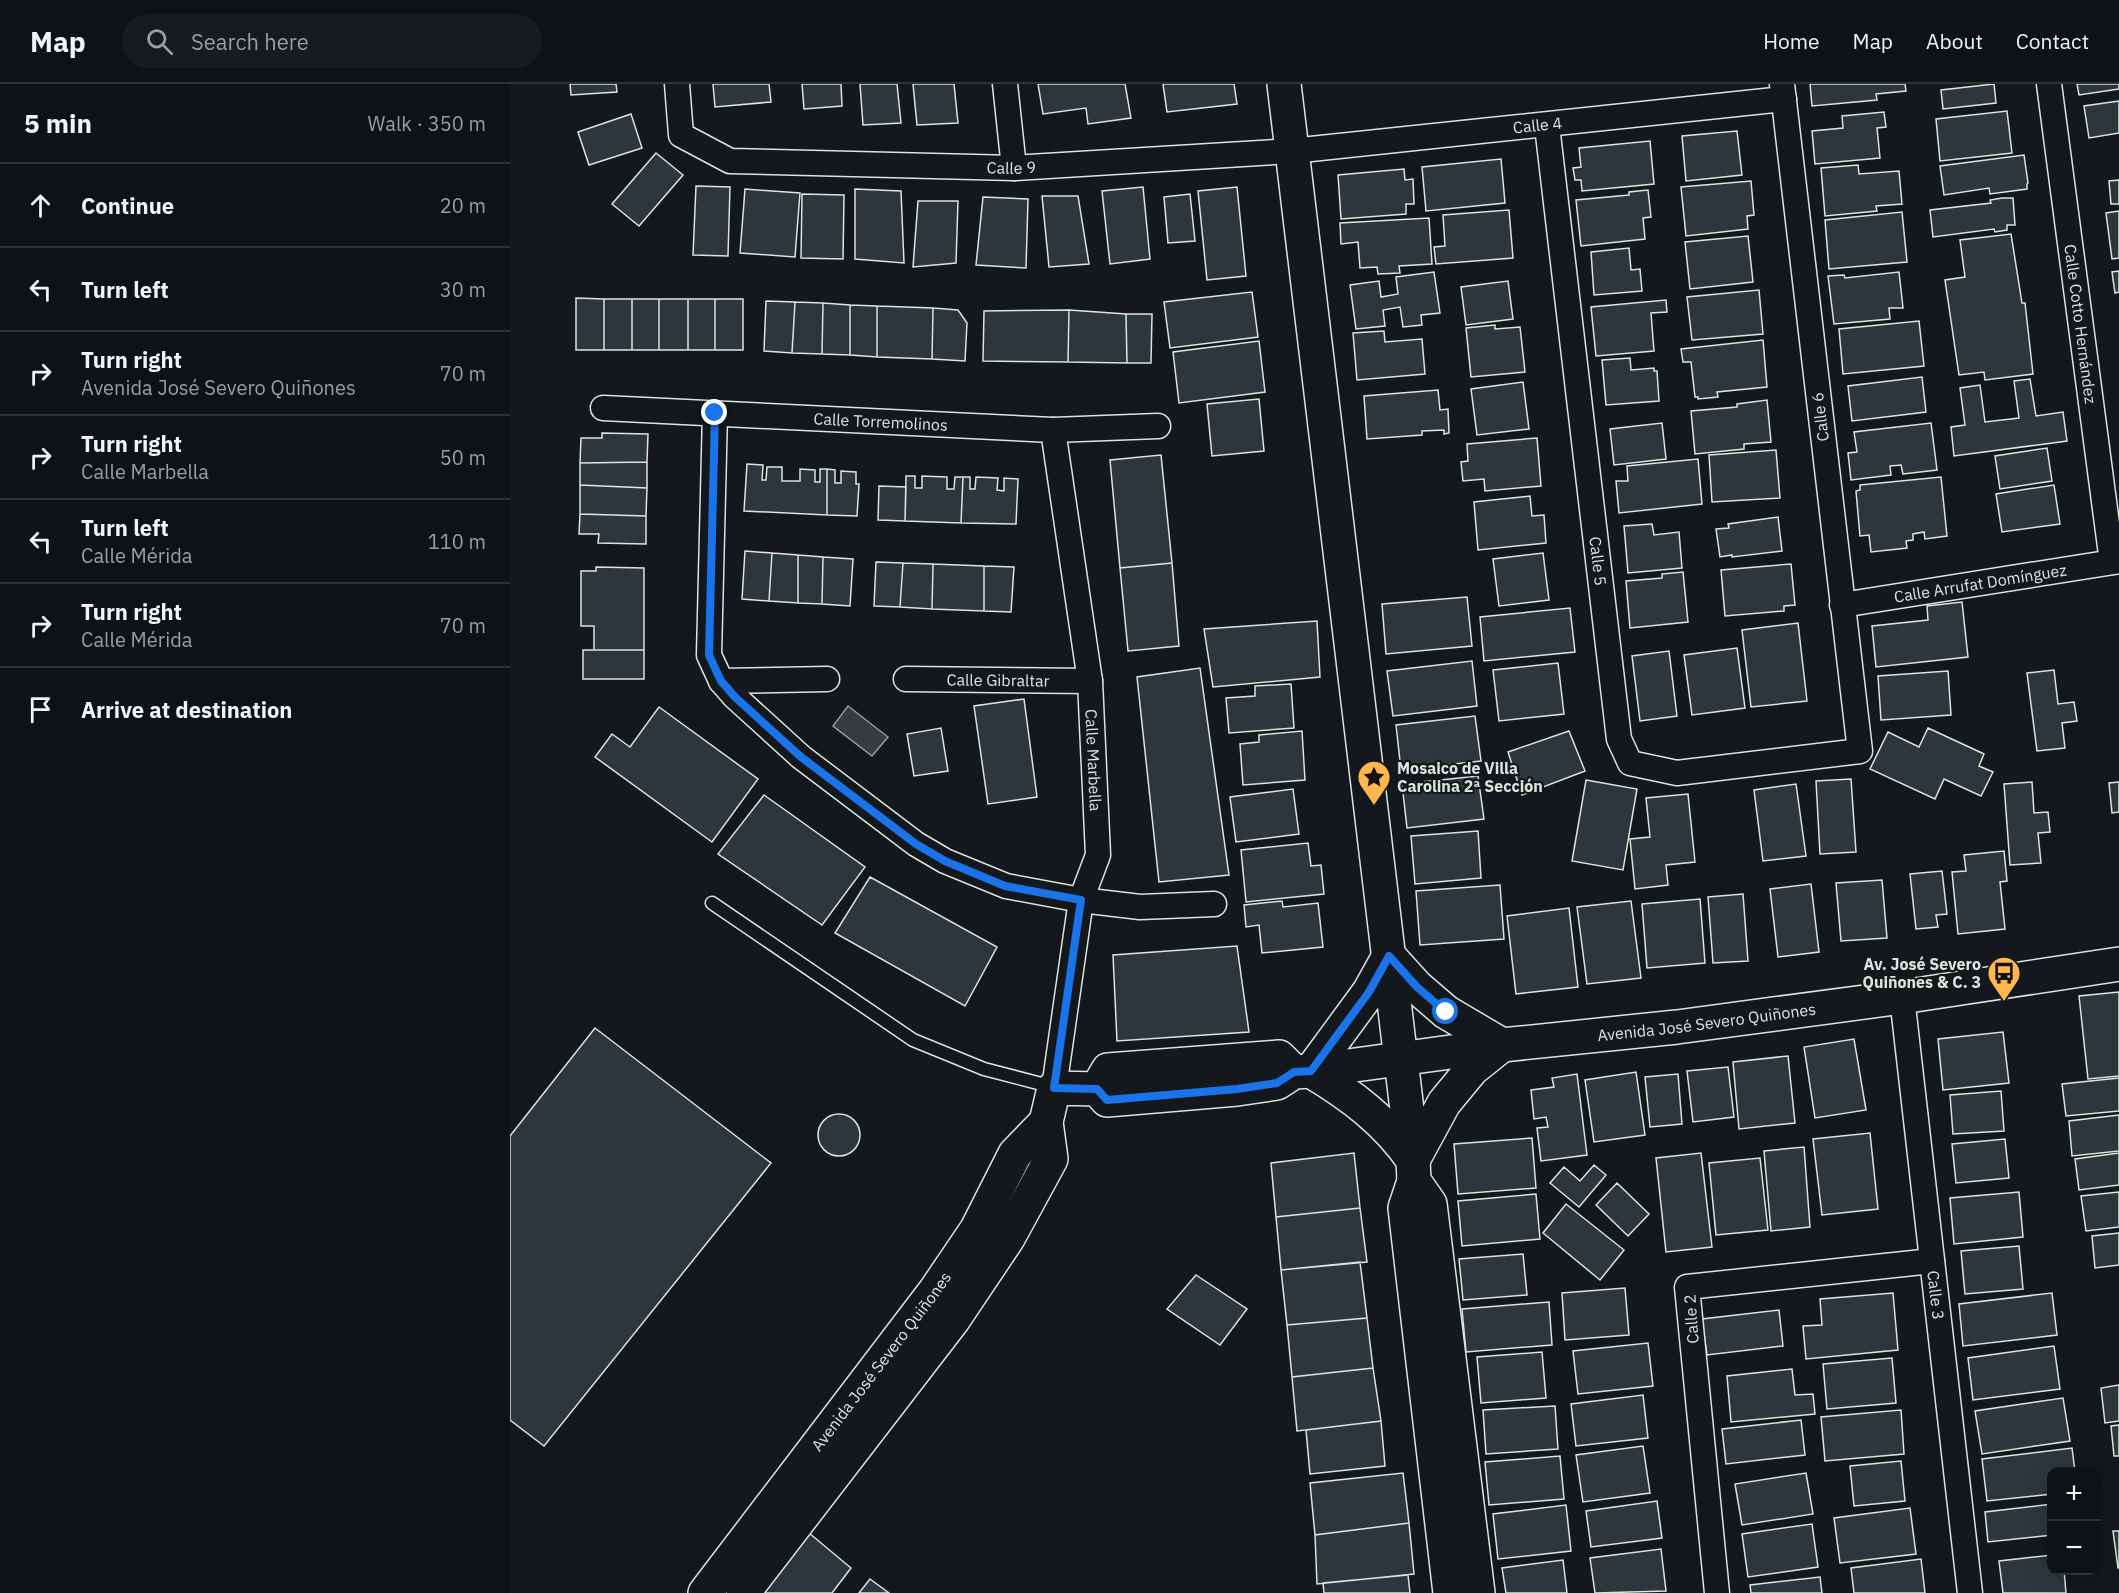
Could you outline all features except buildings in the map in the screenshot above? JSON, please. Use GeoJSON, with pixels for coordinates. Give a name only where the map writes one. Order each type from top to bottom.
{"type":"FeatureCollection","features":[{"type":"Feature","properties":{"kind":"street","name":"Calle 9"},"geometry":{"type":"LineString","coordinates":[[677,84],[681,135],[730,161],[1014,168],[1292,151]]}},
{"type":"Feature","properties":{"kind":"street"},"geometry":{"type":"LineString","coordinates":[[1005,84],[1014,168]]}},
{"type":"Feature","properties":{"kind":"street"},"geometry":{"type":"LineString","coordinates":[[1284,84],[1414,1171]]}},
{"type":"Feature","properties":{"kind":"street","name":"Calle Cotto Hernández"},"geometry":{"type":"LineString","coordinates":[[2049,84],[2116,561]]}},
{"type":"Feature","properties":{"kind":"street","name":"Calle 4"},"geometry":{"type":"LineString","coordinates":[[1292,151],[1547,126],[1783,92]]}},
{"type":"Feature","properties":{"kind":"street","name":"Calle 6"},"geometry":{"type":"LineString","coordinates":[[1783,92],[1860,751]]}},
{"type":"Feature","properties":{"kind":"street","name":"Calle 5"},"geometry":{"type":"LineString","coordinates":[[1547,126],[1619,739],[1630,763],[1677,773],[1860,751]]}},
{"type":"Feature","properties":{"kind":"street","name":"Calle Torremolinos"},"geometry":{"type":"LineString","coordinates":[[603,408],[1053,430],[1158,426]]}},
{"type":"Feature","properties":{"kind":"street"},"geometry":{"type":"LineString","coordinates":[[715,413],[709,655],[721,681],[735,697],[801,757],[916,844],[945,861],[1005,886],[1081,900],[1140,907],[1214,904]]}},
{"type":"Feature","properties":{"kind":"street","name":"Calle Marbella"},"geometry":{"type":"LineString","coordinates":[[1053,430],[1090,681],[1098,855],[1081,900],[1054,1088]]}},
{"type":"Feature","properties":{"kind":"street","name":"Calle Arrufat Domínguez"},"geometry":{"type":"LineString","coordinates":[[1842,604],[2116,561]]}},
{"type":"Feature","properties":{"kind":"street"},"geometry":{"type":"LineString","coordinates":[[721,681],[827,679]]}},
{"type":"Feature","properties":{"kind":"street","name":"Calle Gibraltar"},"geometry":{"type":"LineString","coordinates":[[906,679],[1090,681]]}},
{"type":"Feature","properties":{"kind":"street"},"geometry":{"type":"LineString","coordinates":[[1389,956],[1417,987],[1446,1012],[1502,1045],[1472,1070],[1450,1095],[1414,1171],[1405,1208],[1450,1593]]}},
{"type":"Feature","properties":{"kind":"street"},"geometry":{"type":"LineString","coordinates":[[1302,1072],[1369,992],[1389,956]]}},
{"type":"Feature","properties":{"kind":"street","name":"Avenida José Severo Quiñones"},"geometry":{"type":"LineString","coordinates":[[1302,1072],[1502,1045],[1677,1026],[1902,997],[2119,964]]}},
{"type":"Feature","properties":{"kind":"street","name":"Calle 3"},"geometry":{"type":"LineString","coordinates":[[1902,997],[1970,1593]]}},
{"type":"Feature","properties":{"kind":"street"},"geometry":{"type":"LineString","coordinates":[[1054,1088],[1097,1089],[1108,1070],[1235,1075],[1278,1057],[1302,1072],[1348,1094],[1398,1138],[1430,1204],[1478,1593]]}},
{"type":"Feature","properties":{"kind":"street","name":"Avenida José Severo Quiñones"},"geometry":{"type":"LineString","coordinates":[[725,1589],[910,1350],[935,1291],[977,1229],[1015,1154],[1046,1122],[1054,1088]]}},
{"type":"Feature","properties":{"kind":"street","name":"Calle 2"},"geometry":{"type":"LineString","coordinates":[[1717,1593],[1687,1287],[1932,1262]]}},
{"type":"Feature","properties":{"kind":"lane"},"geometry":{"type":"LineString","coordinates":[[712,903],[913,1040],[984,1069],[1054,1088]]}},
{"type":"Feature","properties":{"kind":"shaded area"},"geometry":{"type":"Polygon","coordinates":[[[848,706],[888,737],[872,756],[833,726],[848,706]]]}},
{"type":"Feature","properties":{"kind":"place","name":"Mosaico de Villa Carolina 2ª Sección"},"geometry":{"type":"Point","coordinates":[1374,806]}},
{"type":"Feature","properties":{"kind":"place","name":"Av. José Severo Quiñones & C. 3"},"geometry":{"type":"Point","coordinates":[2004,1002]}},
{"type":"Feature","properties":{"kind":"route"},"geometry":{"type":"LineString","coordinates":[[715,413],[709,655],[721,681],[735,697],[801,757],[916,844],[945,861],[1005,886],[1081,900],[1054,1088],[1097,1089],[1107,1100],[1237,1089],[1277,1083],[1294,1072],[1311,1071],[1369,992],[1389,956],[1417,987],[1446,1012]]}}]}
